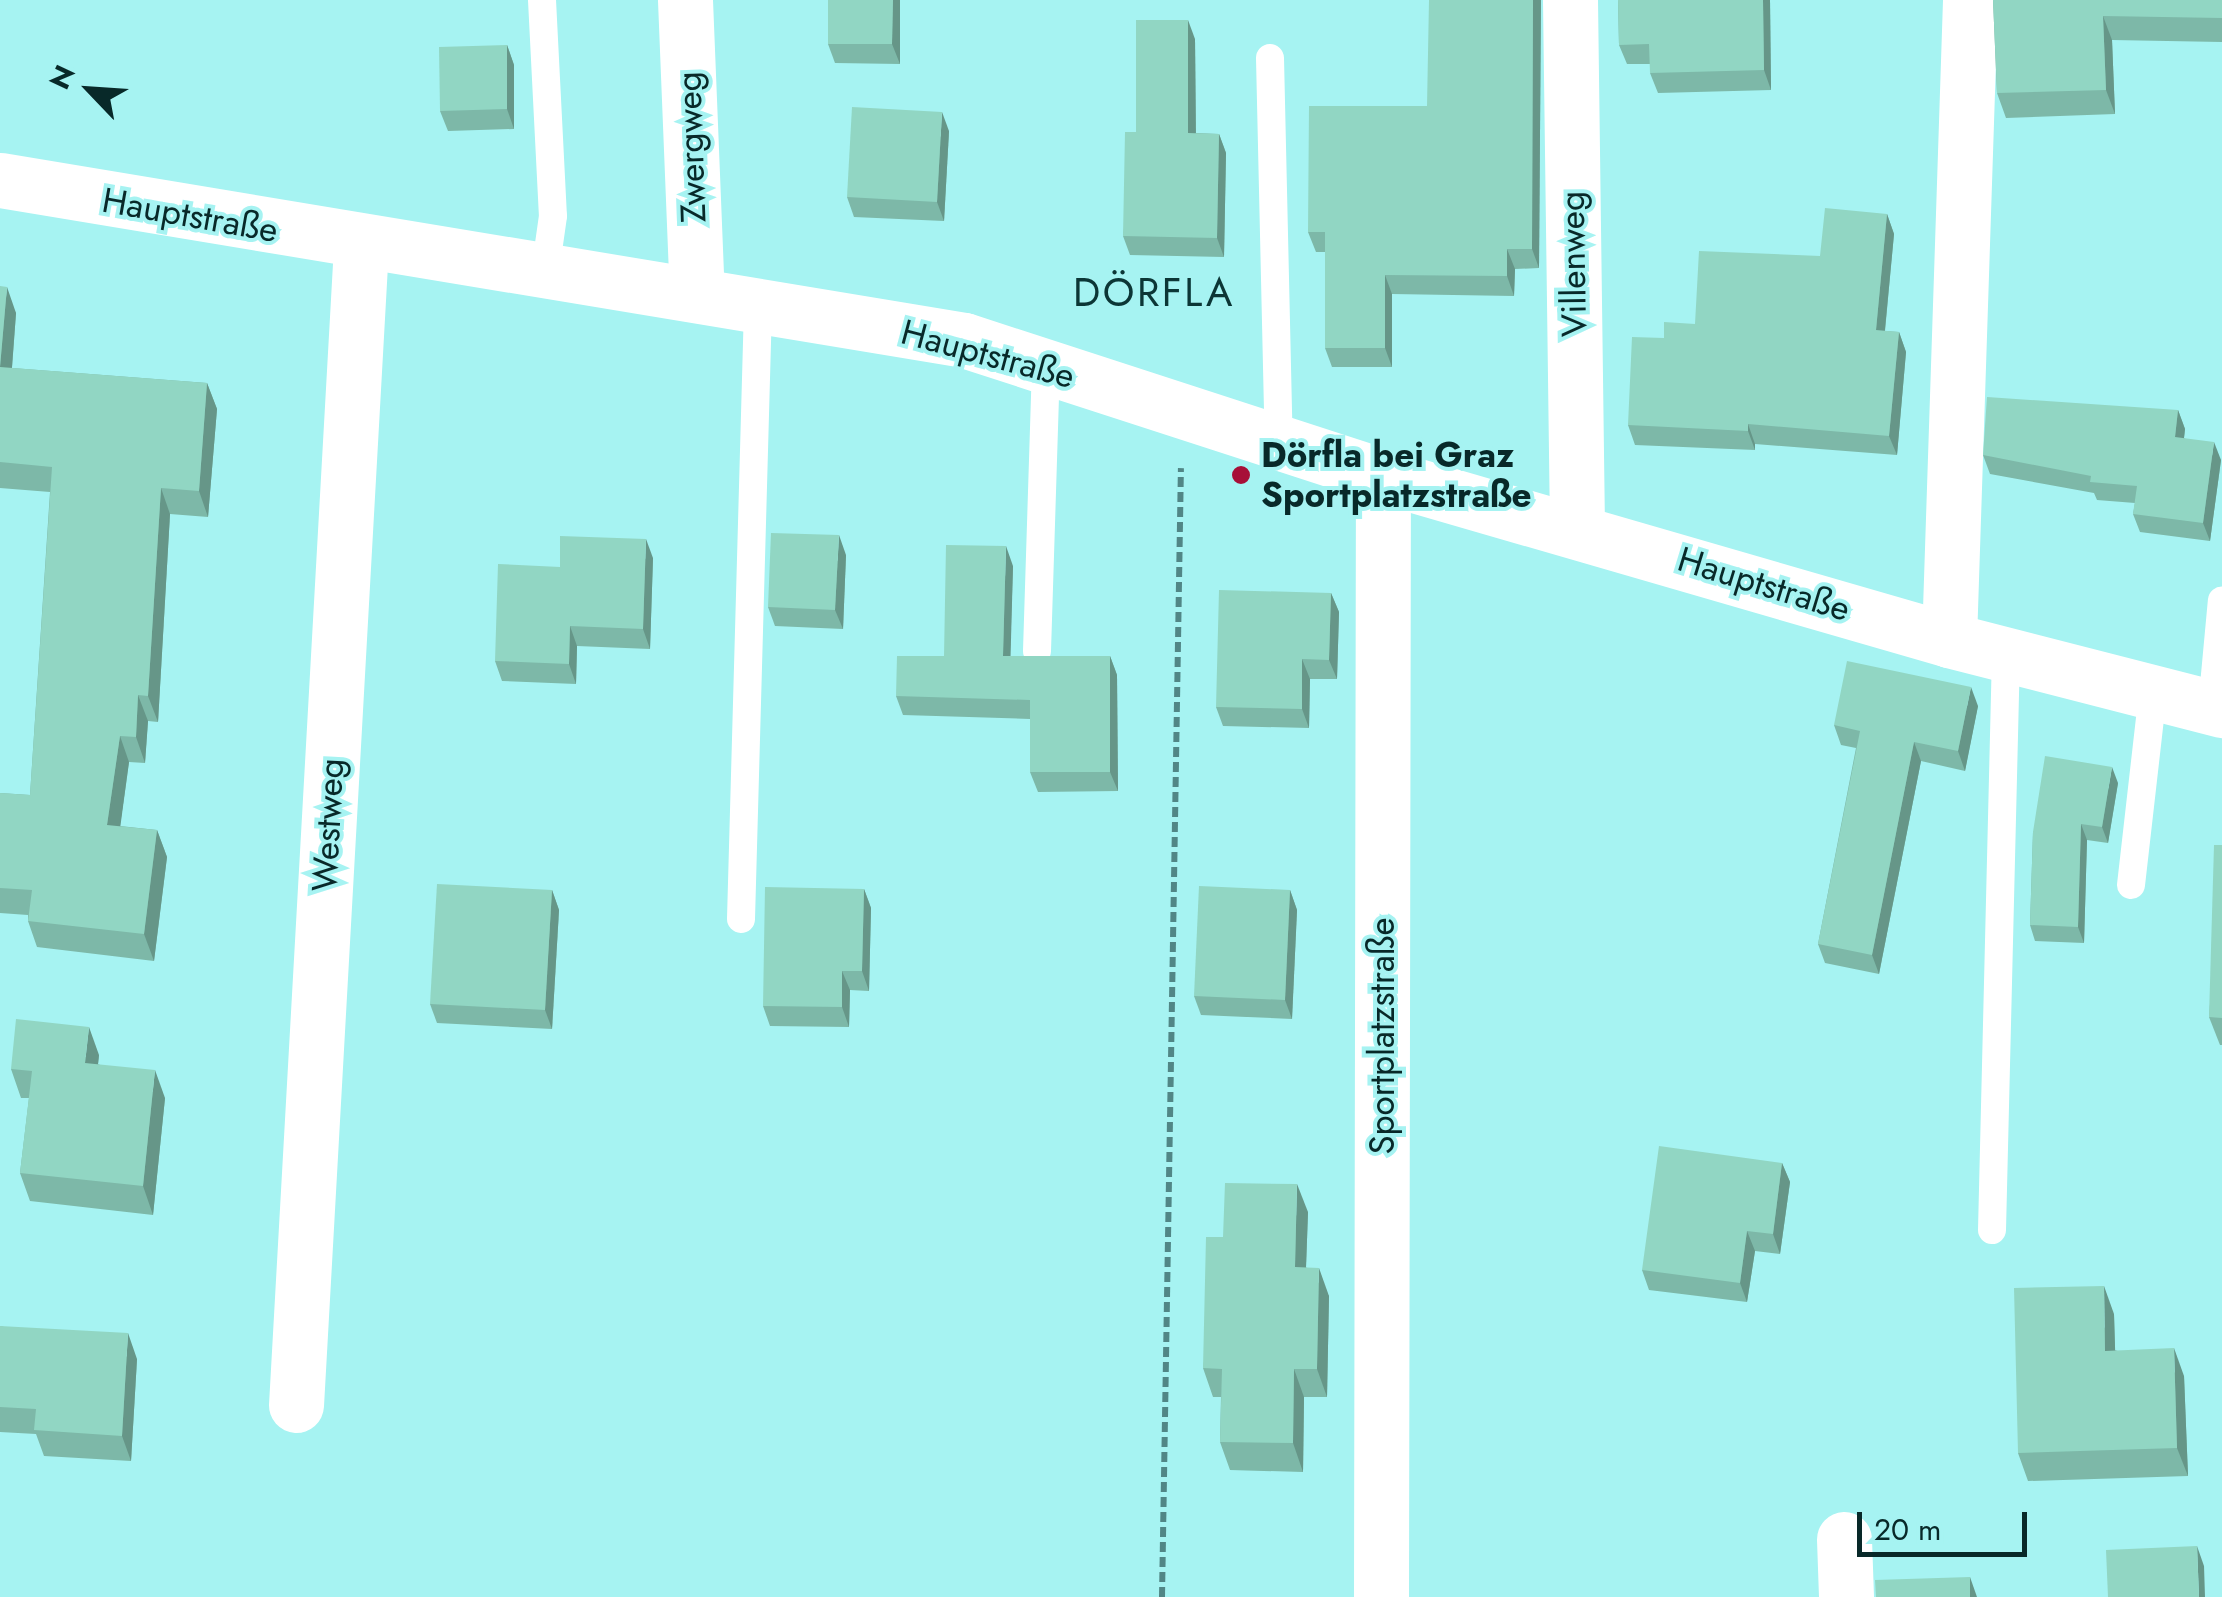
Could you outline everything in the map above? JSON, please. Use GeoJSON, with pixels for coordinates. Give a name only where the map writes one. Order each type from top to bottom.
{"type":"FeatureCollection","features":[{"type":"Feature","properties":{"kind":"street","name":"Zwergweg"},"geometry":{"type":"LineString","coordinates":[[685,0],[697,294]]}},
{"type":"Feature","properties":{"kind":"street","name":"Villenweg"},"geometry":{"type":"LineString","coordinates":[[1570,0],[1577,529]]}},
{"type":"Feature","properties":{"kind":"street"},"geometry":{"type":"LineString","coordinates":[[1949,640],[1970,0]]}},
{"type":"Feature","properties":{"kind":"street","name":"Hauptstraße"},"geometry":{"type":"LineString","coordinates":[[0,180],[360,245],[697,294],[964,340],[1383,476],[1577,529],[1949,640],[2217,708]]}},
{"type":"Feature","properties":{"kind":"street","name":"Westweg"},"geometry":{"type":"LineString","coordinates":[[296,1405],[360,245]]}},
{"type":"Feature","properties":{"kind":"street","name":"Sportplatzstraße"},"geometry":{"type":"LineString","coordinates":[[1381,1597],[1383,476]]}},
{"type":"Feature","properties":{"kind":"street"},"geometry":{"type":"LineString","coordinates":[[1844,1539],[1846,1597]]}},
{"type":"Feature","properties":{"kind":"lane"},"geometry":{"type":"LineString","coordinates":[[542,0],[553,216],[546,272]]}},
{"type":"Feature","properties":{"kind":"lane"},"geometry":{"type":"LineString","coordinates":[[1270,58],[1279,442]]}},
{"type":"Feature","properties":{"kind":"lane"},"geometry":{"type":"LineString","coordinates":[[741,919],[758,306]]}},
{"type":"Feature","properties":{"kind":"lane"},"geometry":{"type":"LineString","coordinates":[[1037,651],[1046,368]]}},
{"type":"Feature","properties":{"kind":"lane"},"geometry":{"type":"LineString","coordinates":[[2217,708],[2222,600]]}},
{"type":"Feature","properties":{"kind":"lane"},"geometry":{"type":"LineString","coordinates":[[1992,1230],[2006,654]]}},
{"type":"Feature","properties":{"kind":"lane"},"geometry":{"type":"LineString","coordinates":[[2130,885],[2152,692]]}},
{"type":"Feature","properties":{"kind":"path"},"geometry":{"type":"LineString","coordinates":[[1162,1597],[1182,410]]}},
{"type":"Feature","properties":{"kind":"building"},"geometry":{"type":"Polygon","coordinates":[[[828,0],[893,0],[892,44],[828,44],[828,0]]]}},
{"type":"Feature","properties":{"kind":"building"},"geometry":{"type":"Polygon","coordinates":[[[1429,0],[1533,0],[1532,249],[1507,249],[1507,276],[1385,275],[1385,348],[1325,348],[1325,232],[1308,232],[1309,106],[1427,106],[1429,0]]]}},
{"type":"Feature","properties":{"kind":"building"},"geometry":{"type":"Polygon","coordinates":[[[1618,0],[1763,0],[1764,70],[1650,73],[1649,44],[1619,45],[1618,0]]]}},
{"type":"Feature","properties":{"kind":"building"},"geometry":{"type":"Polygon","coordinates":[[[1993,0],[2222,0],[2222,18],[2103,16],[2106,90],[1997,93],[1993,0]]]}},
{"type":"Feature","properties":{"kind":"building"},"geometry":{"type":"Polygon","coordinates":[[[1136,20],[1188,20],[1188,133],[1219,134],[1217,238],[1123,236],[1125,132],[1136,132],[1136,20]]]}},
{"type":"Feature","properties":{"kind":"building"},"geometry":{"type":"Polygon","coordinates":[[[507,45],[507,109],[440,111],[439,47],[507,45]]]}},
{"type":"Feature","properties":{"kind":"building"},"geometry":{"type":"Polygon","coordinates":[[[852,107],[942,112],[937,202],[847,197],[852,107]]]}},
{"type":"Feature","properties":{"kind":"building"},"geometry":{"type":"Polygon","coordinates":[[[1825,208],[1887,214],[1876,330],[1899,332],[1889,436],[1748,424],[1748,431],[1628,425],[1632,337],[1664,338],[1664,322],[1695,324],[1699,251],[1820,256],[1825,208]]]}},
{"type":"Feature","properties":{"kind":"building"},"geometry":{"type":"Polygon","coordinates":[[[0,286],[7,287],[0,367],[0,286]]]}},
{"type":"Feature","properties":{"kind":"building"},"geometry":{"type":"Polygon","coordinates":[[[0,367],[207,383],[199,491],[161,488],[148,696],[138,695],[136,737],[120,736],[107,825],[157,830],[144,934],[28,921],[32,890],[0,888],[0,793],[30,795],[52,467],[0,462],[0,367]]]}},
{"type":"Feature","properties":{"kind":"building"},"geometry":{"type":"Polygon","coordinates":[[[1987,397],[2178,410],[2175,437],[2214,442],[2203,523],[2133,514],[2137,486],[2090,482],[2091,476],[1983,455],[1987,397]]]}},
{"type":"Feature","properties":{"kind":"building"},"geometry":{"type":"Polygon","coordinates":[[[771,533],[839,535],[835,610],[768,607],[771,533]]]}},
{"type":"Feature","properties":{"kind":"building"},"geometry":{"type":"Polygon","coordinates":[[[560,536],[646,539],[643,629],[570,626],[569,664],[495,661],[498,564],[560,567],[560,536]]]}},
{"type":"Feature","properties":{"kind":"building"},"geometry":{"type":"Polygon","coordinates":[[[946,545],[1006,546],[1003,656],[1110,656],[1110,772],[1030,772],[1030,700],[896,696],[897,656],[944,656],[946,545]]]}},
{"type":"Feature","properties":{"kind":"building"},"geometry":{"type":"Polygon","coordinates":[[[1219,590],[1331,593],[1329,660],[1302,659],[1302,709],[1216,707],[1219,590]]]}},
{"type":"Feature","properties":{"kind":"building"},"geometry":{"type":"Polygon","coordinates":[[[1847,661],[1971,687],[1958,751],[1914,742],[1872,955],[1818,944],[1860,731],[1834,725],[1847,661]]]}},
{"type":"Feature","properties":{"kind":"building"},"geometry":{"type":"Polygon","coordinates":[[[2045,756],[2112,767],[2102,827],[2081,824],[2078,927],[2030,925],[2033,832],[2045,756]]]}},
{"type":"Feature","properties":{"kind":"building"},"geometry":{"type":"Polygon","coordinates":[[[2214,845],[2222,845],[2222,1018],[2209,1017],[2214,845]]]}},
{"type":"Feature","properties":{"kind":"building"},"geometry":{"type":"Polygon","coordinates":[[[437,884],[552,890],[545,1010],[430,1004],[437,884]]]}},
{"type":"Feature","properties":{"kind":"building"},"geometry":{"type":"Polygon","coordinates":[[[1199,886],[1290,890],[1285,1000],[1194,996],[1199,886]]]}},
{"type":"Feature","properties":{"kind":"building"},"geometry":{"type":"Polygon","coordinates":[[[765,887],[864,889],[862,971],[842,971],[842,1007],[763,1006],[765,887]]]}},
{"type":"Feature","properties":{"kind":"building"},"geometry":{"type":"Polygon","coordinates":[[[16,1019],[89,1027],[85,1063],[155,1070],[143,1186],[20,1173],[32,1071],[11,1069],[16,1019]]]}},
{"type":"Feature","properties":{"kind":"building"},"geometry":{"type":"Polygon","coordinates":[[[1659,1146],[1782,1163],[1773,1234],[1747,1231],[1740,1283],[1642,1270],[1659,1146]]]}},
{"type":"Feature","properties":{"kind":"building"},"geometry":{"type":"Polygon","coordinates":[[[1225,1183],[1297,1184],[1295,1267],[1319,1268],[1317,1369],[1294,1369],[1293,1443],[1220,1442],[1222,1369],[1203,1368],[1206,1237],[1223,1237],[1225,1183]]]}},
{"type":"Feature","properties":{"kind":"building"},"geometry":{"type":"Polygon","coordinates":[[[2104,1286],[2105,1351],[2174,1348],[2177,1448],[2018,1453],[2014,1288],[2104,1286]]]}},
{"type":"Feature","properties":{"kind":"building"},"geometry":{"type":"Polygon","coordinates":[[[0,1326],[128,1333],[122,1436],[34,1430],[36,1409],[0,1407],[0,1326]]]}},
{"type":"Feature","properties":{"kind":"building"},"geometry":{"type":"Polygon","coordinates":[[[2197,1546],[2199,1597],[2108,1597],[2106,1550],[2197,1546]]]}},
{"type":"Feature","properties":{"kind":"building"},"geometry":{"type":"Polygon","coordinates":[[[1970,1577],[1970,1597],[1876,1597],[1875,1580],[1970,1577]]]}},
{"type":"Feature","properties":{"kind":"place","name":"Dörfla bei Graz Sportplatzstraße"},"geometry":{"type":"Point","coordinates":[1241,475]}},
{"type":"Feature","properties":{"kind":"district","name":"DÖRFLA"},"geometry":{"type":"Point","coordinates":[1154,292]}}]}
